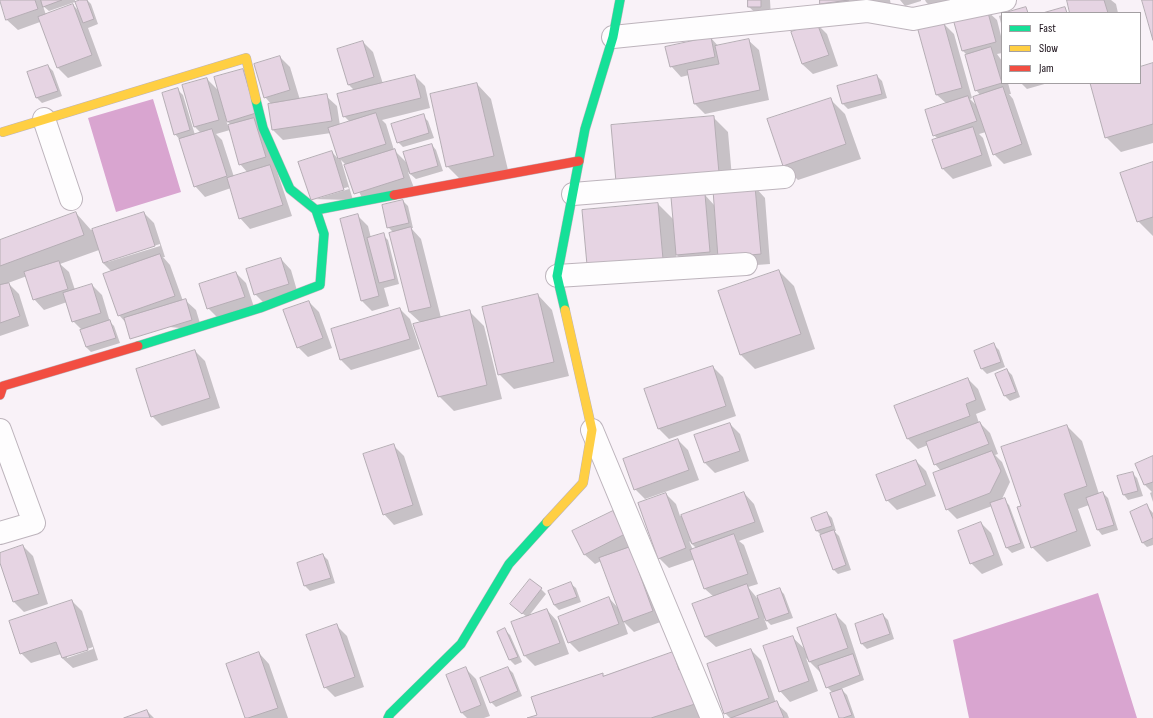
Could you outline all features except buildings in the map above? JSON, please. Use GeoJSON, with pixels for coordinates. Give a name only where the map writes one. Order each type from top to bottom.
{"type":"FeatureCollection","features":[{"type":"Feature","properties":{"kind":"street"},"geometry":{"type":"LineString","coordinates":[[620,0],[613,37],[585,129],[557,276],[592,430],[712,718]]}},
{"type":"Feature","properties":{"kind":"street"},"geometry":{"type":"LineString","coordinates":[[613,37],[867,11],[913,19],[1005,0]]}},
{"type":"Feature","properties":{"kind":"street"},"geometry":{"type":"LineString","coordinates":[[0,395],[3,386],[260,308],[320,285],[324,234],[316,210],[290,190],[263,128],[246,58],[3,132]]}},
{"type":"Feature","properties":{"kind":"street"},"geometry":{"type":"LineString","coordinates":[[44,119],[71,199]]}},
{"type":"Feature","properties":{"kind":"street"},"geometry":{"type":"LineString","coordinates":[[316,210],[579,161]]}},
{"type":"Feature","properties":{"kind":"street"},"geometry":{"type":"LineString","coordinates":[[573,194],[784,177]]}},
{"type":"Feature","properties":{"kind":"street"},"geometry":{"type":"LineString","coordinates":[[557,276],[746,264]]}},
{"type":"Feature","properties":{"kind":"street"},"geometry":{"type":"LineString","coordinates":[[0,430],[34,523],[0,533]]}},
{"type":"Feature","properties":{"kind":"street"},"geometry":{"type":"LineString","coordinates":[[388,718],[390,714],[461,644],[509,564],[583,483],[592,430]]}},
{"type":"Feature","properties":{"kind":"shaded area"},"geometry":{"type":"Polygon","coordinates":[[[153,99],[181,192],[116,212],[88,118],[153,99]]]}},
{"type":"Feature","properties":{"kind":"shaded area"},"geometry":{"type":"Polygon","coordinates":[[[1098,593],[1137,718],[969,718],[953,640],[1098,593]]]}},
{"type":"Feature","properties":{"kind":"traffic: fast"},"geometry":{"type":"LineString","coordinates":[[565,310],[557,276],[585,129],[613,37],[620,0]]}},
{"type":"Feature","properties":{"kind":"traffic: fast"},"geometry":{"type":"LineString","coordinates":[[256,100],[263,128],[290,189],[316,210]]}},
{"type":"Feature","properties":{"kind":"traffic: fast"},"geometry":{"type":"LineString","coordinates":[[138,346],[260,308],[320,285],[324,234],[316,210],[394,195]]}},
{"type":"Feature","properties":{"kind":"traffic: fast"},"geometry":{"type":"LineString","coordinates":[[388,718],[390,714],[461,644],[509,564],[547,522]]}},
{"type":"Feature","properties":{"kind":"traffic: slow"},"geometry":{"type":"LineString","coordinates":[[3,132],[246,58],[256,100]]}},
{"type":"Feature","properties":{"kind":"traffic: slow"},"geometry":{"type":"LineString","coordinates":[[547,522],[583,483],[592,430],[565,310]]}},
{"type":"Feature","properties":{"kind":"traffic: jam"},"geometry":{"type":"LineString","coordinates":[[394,195],[579,161]]}},
{"type":"Feature","properties":{"kind":"traffic: jam"},"geometry":{"type":"LineString","coordinates":[[0,395],[3,386],[138,346]]}}]}
